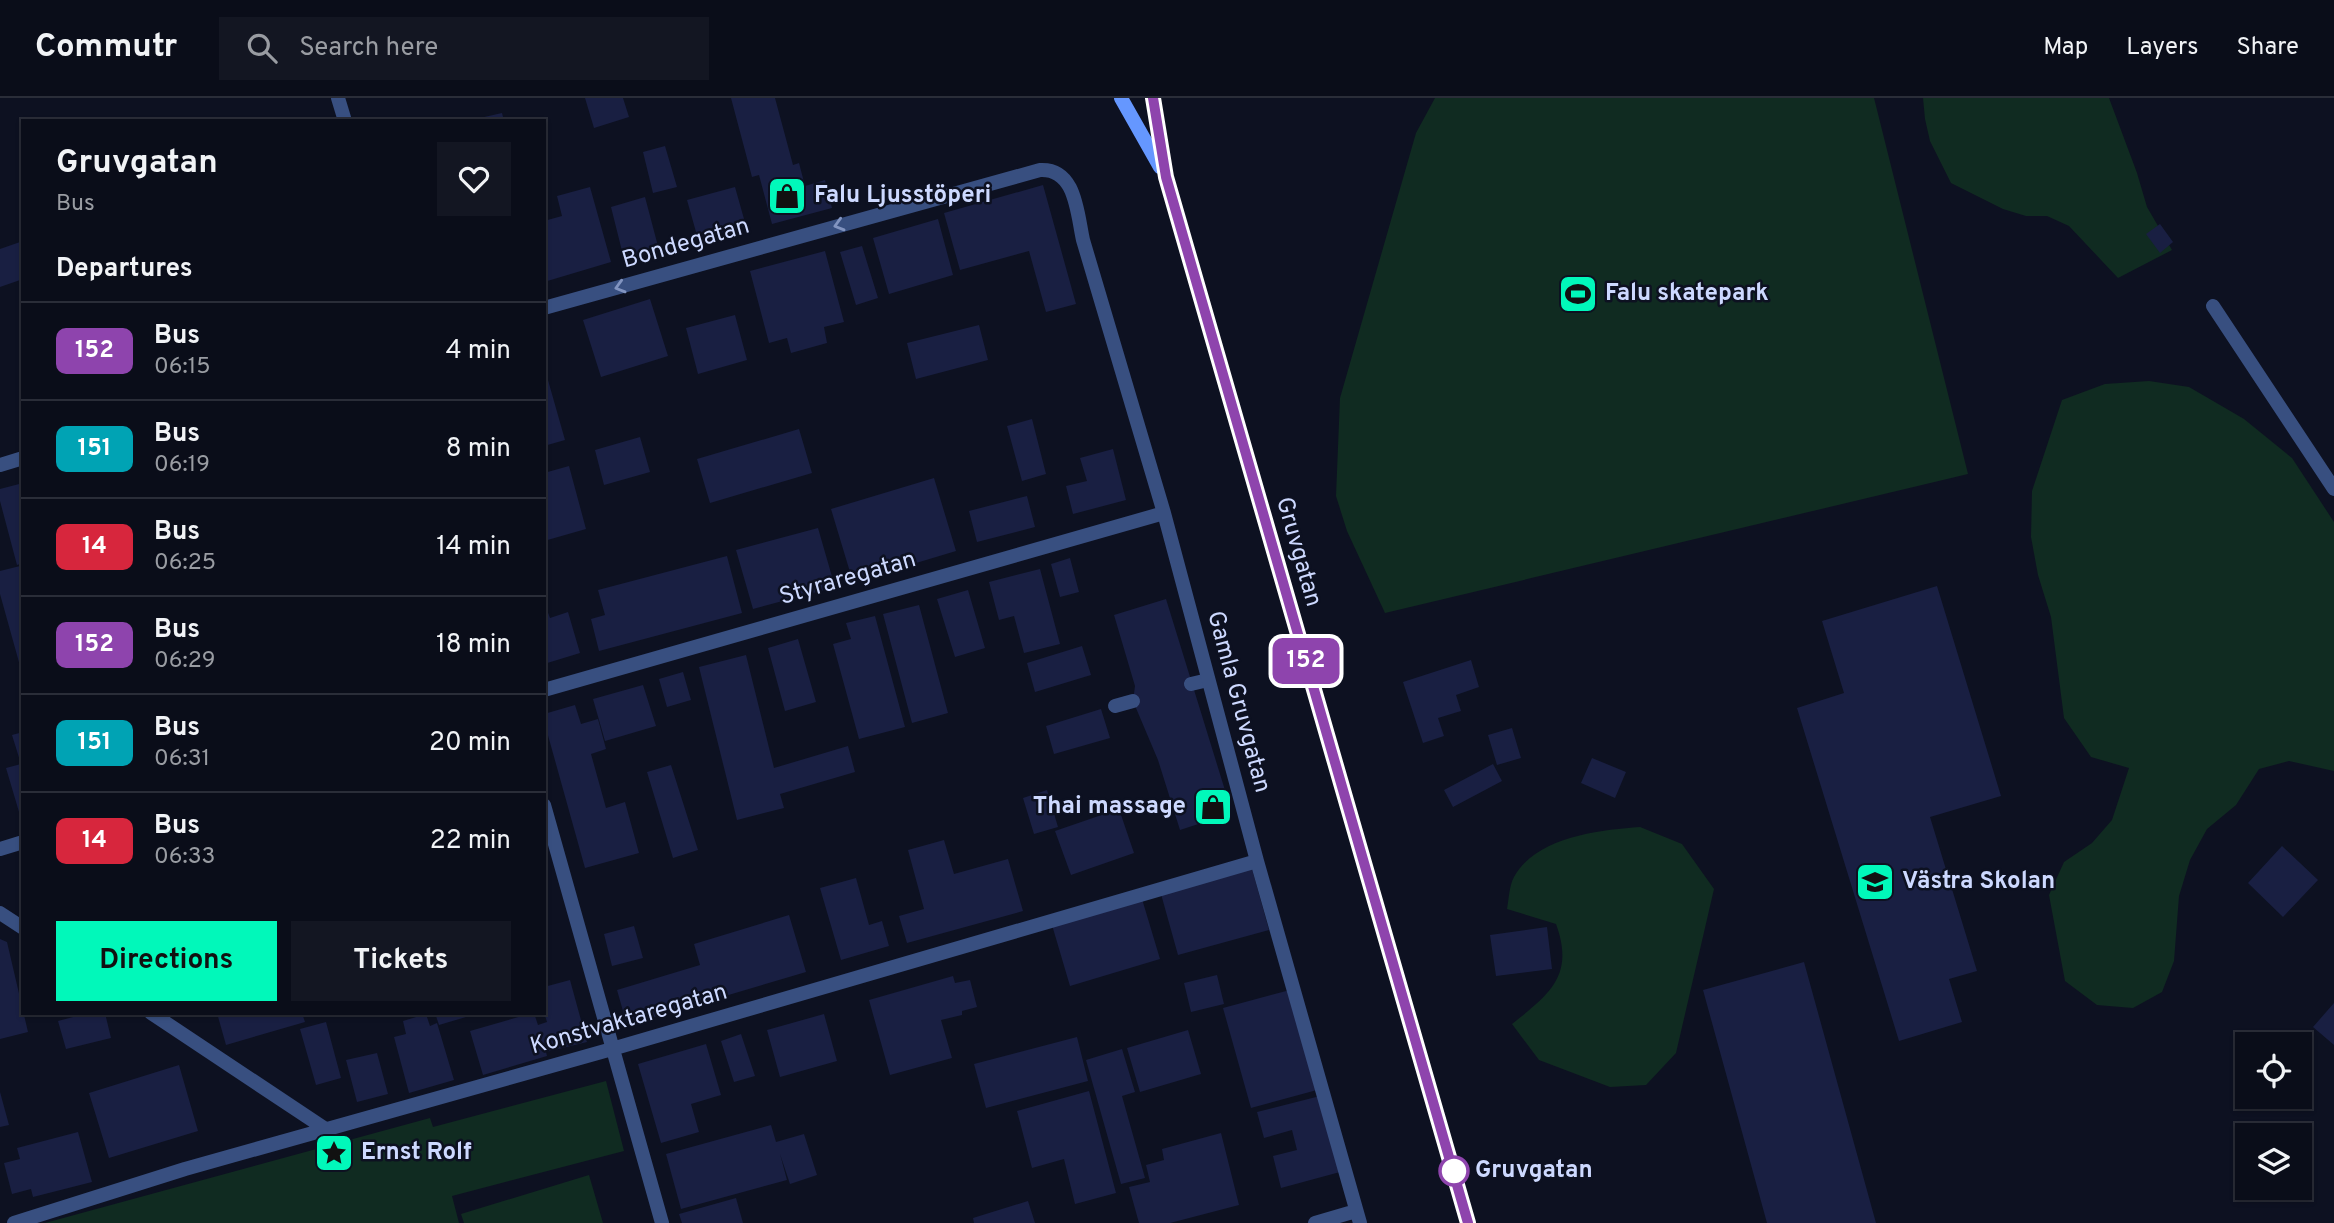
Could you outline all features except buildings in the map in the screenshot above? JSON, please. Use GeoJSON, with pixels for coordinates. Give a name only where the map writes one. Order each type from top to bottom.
{"type":"FeatureCollection","features":[{"type":"Feature","properties":{"kind":"main road","name":"Gruvgatan"},"geometry":{"type":"LineString","coordinates":[[1121,98],[1166,177]]}},
{"type":"Feature","properties":{"kind":"main road","name":"Gruvgatan"},"geometry":{"type":"LineString","coordinates":[[1153,98],[1166,177],[1468,1223]]}},
{"type":"Feature","properties":{"kind":"street"},"geometry":{"type":"LineString","coordinates":[[338,98],[344,119]]}},
{"type":"Feature","properties":{"kind":"street","name":"Bondegatan"},"geometry":{"type":"LineString","coordinates":[[546,307],[1040,170],[1062,175],[1073,193]]}},
{"type":"Feature","properties":{"kind":"street","name":"Gamla Gruvgatan"},"geometry":{"type":"LineString","coordinates":[[1073,193],[1083,240],[1164,513],[1358,1217]]}},
{"type":"Feature","properties":{"kind":"street"},"geometry":{"type":"LineString","coordinates":[[2213,306],[2334,489]]}},
{"type":"Feature","properties":{"kind":"street"},"geometry":{"type":"LineString","coordinates":[[0,465],[21,459]]}},
{"type":"Feature","properties":{"kind":"street","name":"Styraregatan"},"geometry":{"type":"LineString","coordinates":[[546,689],[1164,513]]}},
{"type":"Feature","properties":{"kind":"street"},"geometry":{"type":"LineString","coordinates":[[1191,684],[1209,680]]}},
{"type":"Feature","properties":{"kind":"street"},"geometry":{"type":"LineString","coordinates":[[1115,706],[1133,701]]}},
{"type":"Feature","properties":{"kind":"street"},"geometry":{"type":"LineString","coordinates":[[546,812],[662,1223]]}},
{"type":"Feature","properties":{"kind":"street"},"geometry":{"type":"LineString","coordinates":[[0,849],[21,843]]}},
{"type":"Feature","properties":{"kind":"street","name":"Konstvaktaregatan"},"geometry":{"type":"LineString","coordinates":[[14,1223],[185,1169],[612,1049],[1258,860]]}},
{"type":"Feature","properties":{"kind":"street"},"geometry":{"type":"LineString","coordinates":[[0,913],[21,927]]}},
{"type":"Feature","properties":{"kind":"street"},"geometry":{"type":"LineString","coordinates":[[155,1015],[327,1130]]}},
{"type":"Feature","properties":{"kind":"street"},"geometry":{"type":"LineString","coordinates":[[1315,1223],[1358,1217]]}},
{"type":"Feature","properties":{"kind":"green space"},"geometry":{"type":"Polygon","coordinates":[[[1435,98],[1874,98],[1968,474],[1385,613],[1347,531],[1336,496],[1340,398],[1416,133],[1435,98]]]}},
{"type":"Feature","properties":{"kind":"green space"},"geometry":{"type":"Polygon","coordinates":[[[1923,98],[2109,98],[2147,207],[2172,250],[2118,278],[2069,226],[2047,216],[2026,216],[2003,209],[1951,183],[1930,141],[1923,98]]]}},
{"type":"Feature","properties":{"kind":"green space"},"geometry":{"type":"Polygon","coordinates":[[[2149,381],[2189,387],[2244,419],[2292,458],[2334,522],[2334,771],[2289,761],[2259,769],[2236,805],[2207,829],[2190,860],[2179,896],[2174,961],[2162,992],[2133,1008],[2097,1005],[2065,981],[2049,895],[2064,862],[2092,843],[2112,820],[2129,768],[2091,757],[2064,718],[2051,617],[2038,575],[2031,537],[2032,491],[2062,400],[2105,384],[2149,381]]]}},
{"type":"Feature","properties":{"kind":"green space"},"geometry":{"type":"Polygon","coordinates":[[[1640,827],[1682,844],[1714,889],[1676,1053],[1646,1085],[1610,1087],[1539,1060],[1512,1024],[1547,993],[1560,971],[1562,957],[1556,924],[1507,909],[1514,877],[1524,863],[1537,853],[1570,838],[1606,830],[1640,827]]]}},
{"type":"Feature","properties":{"kind":"green space"},"geometry":{"type":"Polygon","coordinates":[[[606,1081],[624,1151],[452,1196],[459,1223],[45,1223],[430,1118],[433,1127],[606,1081]]]}},
{"type":"Feature","properties":{"kind":"green space"},"geometry":{"type":"Polygon","coordinates":[[[589,1175],[603,1223],[464,1223],[461,1214],[589,1175]]]}},
{"type":"Feature","properties":{"kind":"bus line","name":"152"},"geometry":{"type":"LineString","coordinates":[[1153,98],[1166,177],[1468,1223]]}},
{"type":"Feature","properties":{"kind":"place","name":"Falu Ljusstöperi"},"geometry":{"type":"Point","coordinates":[787,196]}},
{"type":"Feature","properties":{"kind":"place","name":"Falu skatepark"},"geometry":{"type":"Point","coordinates":[1578,294]}},
{"type":"Feature","properties":{"kind":"place","name":"Thai massage"},"geometry":{"type":"Point","coordinates":[1213,807]}},
{"type":"Feature","properties":{"kind":"place","name":"Västra Skolan"},"geometry":{"type":"Point","coordinates":[1875,882]}},
{"type":"Feature","properties":{"kind":"place","name":"Ernst Rolf"},"geometry":{"type":"Point","coordinates":[334,1153]}},
{"type":"Feature","properties":{"kind":"place","name":"Gruvgatan"},"geometry":{"type":"Point","coordinates":[1454,1171]}}]}
